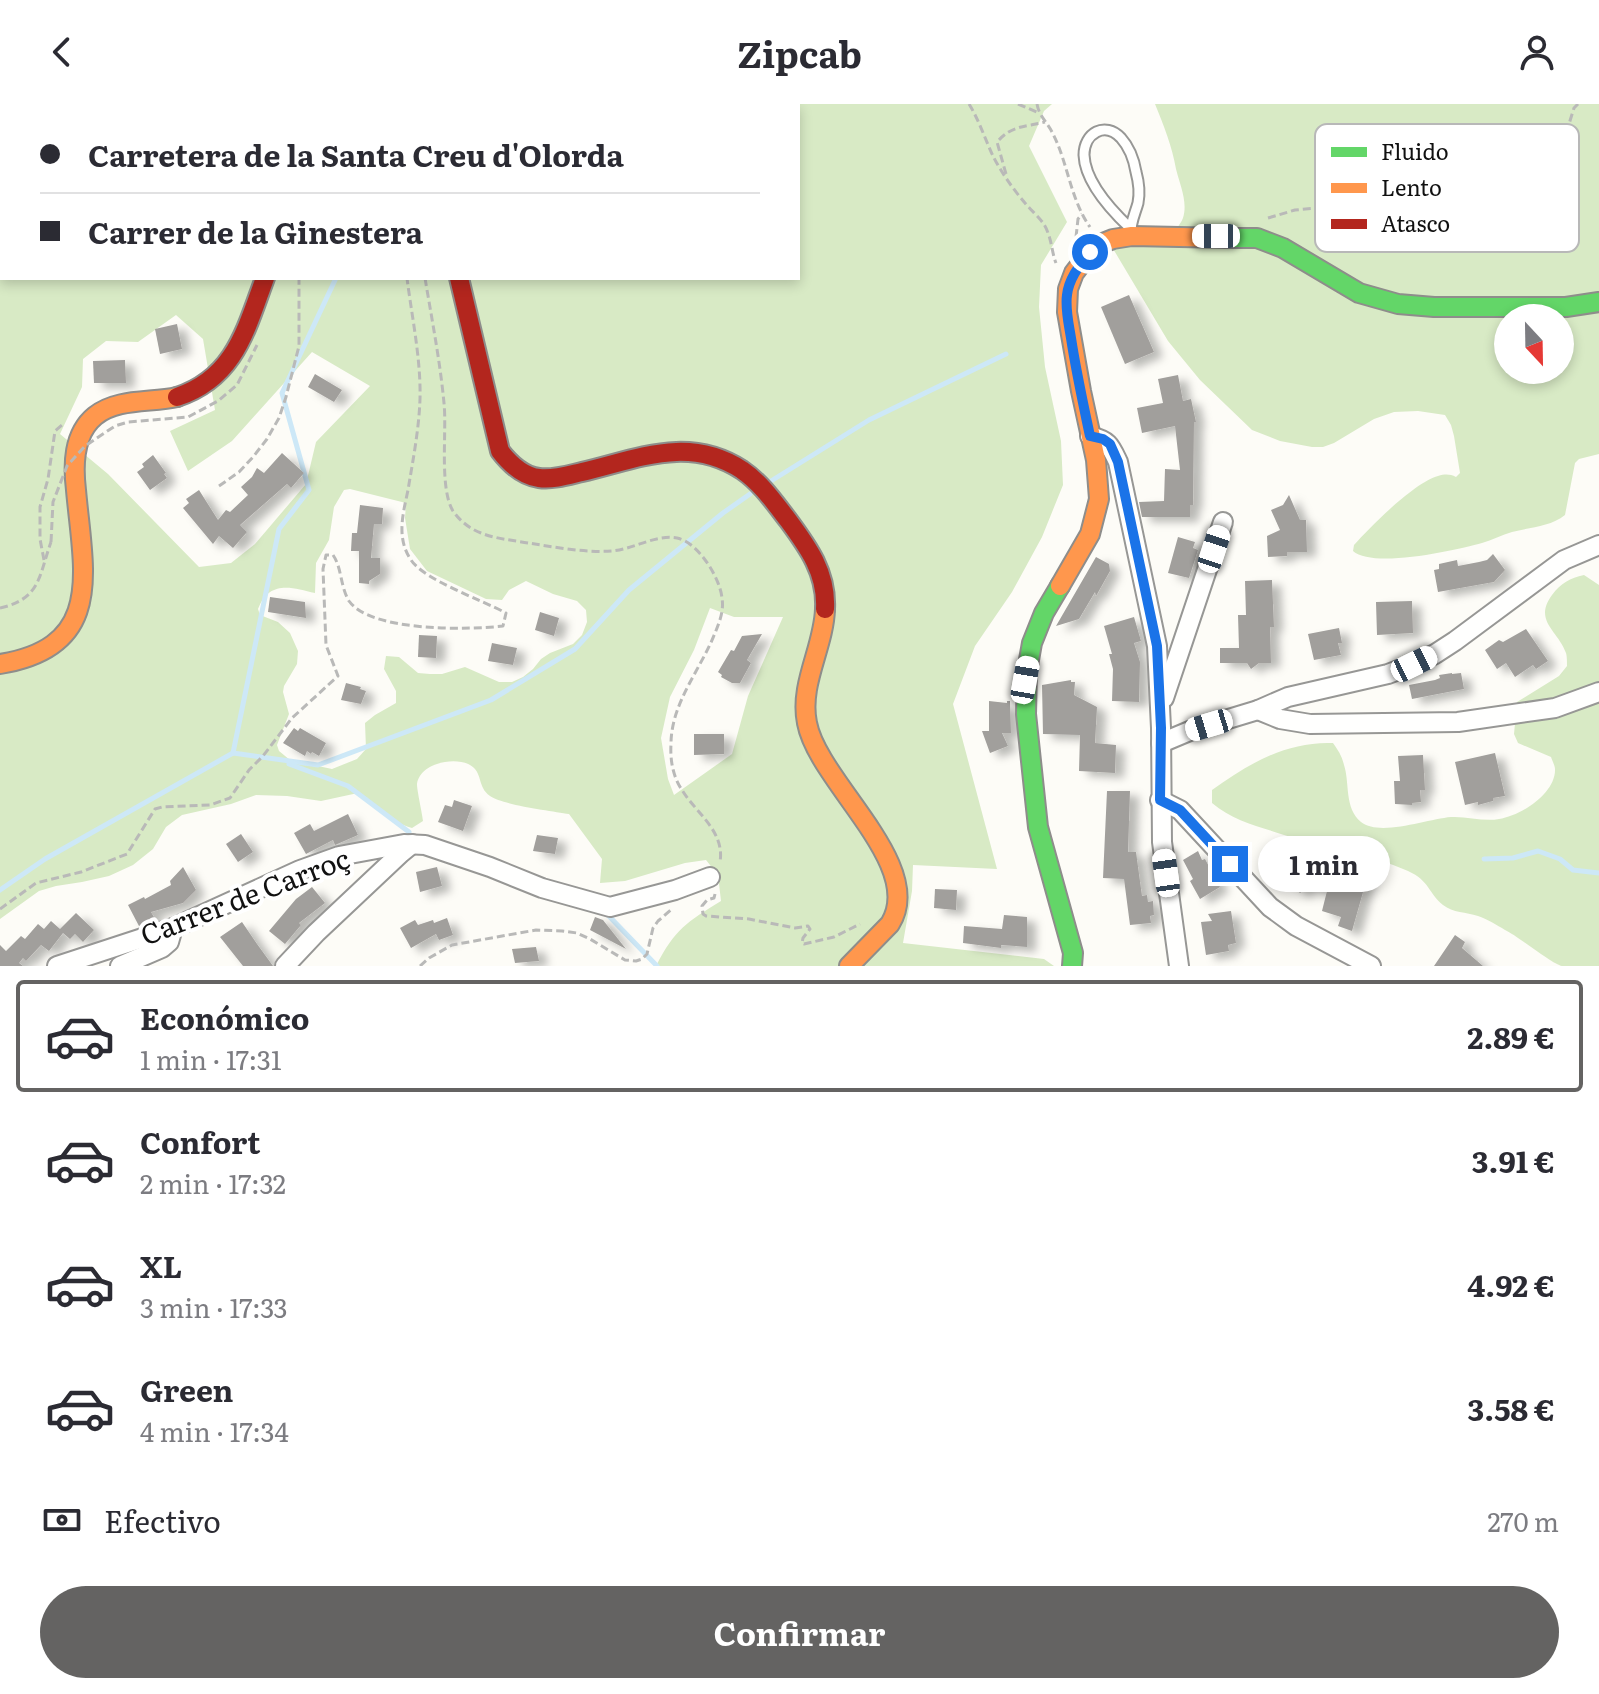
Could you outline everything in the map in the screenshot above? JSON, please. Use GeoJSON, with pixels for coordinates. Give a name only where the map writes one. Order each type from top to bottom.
{"type":"FeatureCollection","features":[{"type":"Feature","properties":{"kind":"main road"},"geometry":{"type":"LineString","coordinates":[[1072,966],[1073,953],[1037,817],[1025,680],[1037,629],[1090,534],[1099,496],[1098,471],[1067,312],[1067,296],[1077,268],[1102,243],[1131,232],[1257,238],[1290,252],[1359,293],[1398,304],[1566,307],[1599,302]]}},
{"type":"Feature","properties":{"kind":"main road"},"geometry":{"type":"LineString","coordinates":[[0,664],[39,652],[67,631],[76,618],[84,585],[75,471],[79,440],[85,428],[103,410],[119,404],[184,395],[218,374],[240,343],[264,280]]}},
{"type":"Feature","properties":{"kind":"main road"},"geometry":{"type":"LineString","coordinates":[[459,280],[500,451],[513,467],[539,478],[578,473],[665,451],[706,454],[741,469],[754,480],[783,512],[811,551],[826,588],[827,601],[822,638],[806,699],[809,735],[824,765],[887,855],[896,875],[898,889],[893,919],[849,966]]}},
{"type":"Feature","properties":{"kind":"street"},"geometry":{"type":"LineString","coordinates":[[1090,436],[1110,444],[1122,477],[1157,646],[1162,842],[1179,966]]}},
{"type":"Feature","properties":{"kind":"street"},"geometry":{"type":"LineString","coordinates":[[1160,711],[1223,522]]}},
{"type":"Feature","properties":{"kind":"street"},"geometry":{"type":"LineString","coordinates":[[1161,743],[1288,697],[1388,674],[1414,664],[1455,641],[1564,560],[1599,545]]}},
{"type":"Feature","properties":{"kind":"street"},"geometry":{"type":"LineString","coordinates":[[1258,710],[1280,719],[1310,724],[1458,722],[1555,708],[1599,692]]}},
{"type":"Feature","properties":{"kind":"street"},"geometry":{"type":"LineString","coordinates":[[1160,800],[1180,810],[1284,919],[1371,966]]}},
{"type":"Feature","properties":{"kind":"street"},"geometry":{"type":"LineString","coordinates":[[285,966],[412,844]]}},
{"type":"Feature","properties":{"kind":"street","name":"Carrer de Carroç"},"geometry":{"type":"LineString","coordinates":[[57,966],[173,928],[289,875],[339,856],[382,847],[425,845],[542,888],[610,907],[710,877]]}},
{"type":"Feature","properties":{"kind":"street"},"geometry":{"type":"LineString","coordinates":[[120,966],[162,948],[169,942],[173,928]]}},
{"type":"Feature","properties":{"kind":"lane"},"geometry":{"type":"LineString","coordinates":[[1102,129],[1119,135],[1132,158],[1139,188],[1131,232],[1103,200],[1086,166],[1084,155],[1089,137],[1102,129]]}},
{"type":"Feature","properties":{"kind":"path"},"geometry":{"type":"LineString","coordinates":[[969,104],[993,156],[1048,232],[1059,272]]}},
{"type":"Feature","properties":{"kind":"path"},"geometry":{"type":"LineString","coordinates":[[1018,104],[1039,113]]}},
{"type":"Feature","properties":{"kind":"path"},"geometry":{"type":"LineString","coordinates":[[1037,104],[1039,113],[1052,132],[1082,214]]}},
{"type":"Feature","properties":{"kind":"path"},"geometry":{"type":"LineString","coordinates":[[1569,124],[1578,104]]}},
{"type":"Feature","properties":{"kind":"path"},"geometry":{"type":"LineString","coordinates":[[1007,178],[997,142],[1014,128],[1045,122]]}},
{"type":"Feature","properties":{"kind":"path"},"geometry":{"type":"LineString","coordinates":[[1258,221],[1295,210],[1315,208]]}},
{"type":"Feature","properties":{"kind":"path"},"geometry":{"type":"LineString","coordinates":[[219,486],[253,457],[279,418],[299,346],[299,280]]}},
{"type":"Feature","properties":{"kind":"path"},"geometry":{"type":"LineString","coordinates":[[0,909],[36,883],[81,872],[127,854],[155,809],[210,805],[230,798],[292,718],[338,676],[326,645],[323,569],[326,555],[333,555],[337,560],[341,584],[350,602],[364,614],[408,625],[479,629],[503,626],[506,613],[425,574],[411,560],[403,544],[401,527],[420,398],[407,280]]}},
{"type":"Feature","properties":{"kind":"path"},"geometry":{"type":"LineString","coordinates":[[425,280],[444,406],[448,500],[459,519],[477,532],[491,537],[561,548],[613,551],[662,538],[681,539],[692,545],[716,578],[722,594],[720,620],[708,651],[682,698],[670,741],[677,780],[710,825],[721,855],[720,864],[710,877],[716,891],[714,898],[702,906],[703,914],[795,928],[808,926],[810,929],[803,938],[804,944],[834,937],[864,923]]}},
{"type":"Feature","properties":{"kind":"path"},"geometry":{"type":"LineString","coordinates":[[0,608],[15,603],[30,592],[40,579],[51,542],[53,502],[67,466],[85,446],[115,426],[188,417],[218,401],[237,385],[257,345]]}},
{"type":"Feature","properties":{"kind":"path"},"geometry":{"type":"LineString","coordinates":[[420,966],[452,945],[536,930],[577,933],[625,960],[636,961],[642,959],[649,949],[650,935],[658,921],[676,906]]}},
{"type":"Feature","properties":{"kind":"green space"},"geometry":{"type":"Polygon","coordinates":[[[800,104],[1052,104],[1044,111],[1029,146],[1067,222],[1041,265],[1039,307],[1045,367],[1061,441],[1063,485],[1042,537],[1012,592],[975,646],[953,704],[997,869],[913,865],[903,943],[1044,959],[1054,966],[656,966],[669,943],[683,928],[721,901],[718,875],[706,860],[625,881],[600,883],[602,859],[569,814],[496,799],[483,788],[474,768],[456,761],[431,766],[420,777],[417,787],[423,821],[412,828],[390,817],[358,793],[321,801],[256,795],[182,815],[166,827],[153,849],[133,865],[109,876],[39,891],[0,919],[0,280],[800,280],[800,104]],[[176,315],[138,342],[106,341],[83,359],[82,387],[60,434],[108,474],[199,567],[231,563],[255,544],[306,484],[316,442],[370,386],[312,352],[232,441],[188,471],[170,431],[215,410],[203,339],[176,315]],[[344,490],[334,507],[329,540],[316,563],[315,593],[282,588],[268,593],[258,609],[260,615],[278,622],[290,633],[298,651],[297,664],[284,686],[289,714],[277,745],[279,751],[290,760],[332,769],[357,759],[366,749],[365,723],[396,703],[396,691],[384,669],[386,656],[399,657],[418,673],[442,674],[465,667],[499,682],[512,682],[523,677],[550,653],[573,644],[582,635],[587,622],[586,610],[577,601],[526,581],[509,590],[502,600],[486,599],[427,571],[410,549],[406,503],[344,490]],[[710,608],[694,650],[670,697],[661,738],[674,795],[732,754],[748,696],[783,617],[734,617],[710,608]]]}},
{"type":"Feature","properties":{"kind":"green space"},"geometry":{"type":"Polygon","coordinates":[[[1155,104],[1599,104],[1599,454],[1575,463],[1565,515],[1546,524],[1482,543],[1435,553],[1378,558],[1353,551],[1354,545],[1371,527],[1418,487],[1438,476],[1456,477],[1460,473],[1451,425],[1445,415],[1418,411],[1394,412],[1374,419],[1323,447],[1280,441],[1252,430],[1200,380],[1168,341],[1112,247],[1163,242],[1183,218],[1183,194],[1170,144],[1155,104]]]}},
{"type":"Feature","properties":{"kind":"green space"},"geometry":{"type":"Polygon","coordinates":[[[1584,575],[1599,585],[1599,966],[1562,966],[1488,920],[1447,908],[1421,879],[1408,871],[1255,826],[1212,803],[1212,790],[1254,763],[1284,750],[1316,743],[1333,743],[1346,772],[1352,810],[1361,822],[1369,826],[1391,828],[1451,817],[1493,820],[1527,808],[1550,787],[1555,769],[1551,757],[1518,743],[1514,734],[1517,702],[1559,676],[1567,666],[1566,653],[1545,612],[1559,587],[1570,579],[1584,575]]]}},
{"type":"Feature","properties":{"kind":"building"},"geometry":{"type":"Polygon","coordinates":[[[1129,295],[1154,352],[1125,364],[1101,307],[1129,295]]]}},
{"type":"Feature","properties":{"kind":"building"},"geometry":{"type":"Polygon","coordinates":[[[177,324],[182,349],[160,354],[155,329],[177,324]]]}},
{"type":"Feature","properties":{"kind":"building"},"geometry":{"type":"Polygon","coordinates":[[[125,360],[126,383],[94,383],[93,361],[125,360]]]}},
{"type":"Feature","properties":{"kind":"building"},"geometry":{"type":"Polygon","coordinates":[[[315,374],[342,390],[334,402],[308,387],[315,374]]]}},
{"type":"Feature","properties":{"kind":"building"},"geometry":{"type":"Polygon","coordinates":[[[1178,375],[1183,401],[1191,399],[1196,422],[1190,517],[1142,517],[1139,502],[1164,501],[1165,469],[1180,470],[1175,426],[1142,433],[1137,408],[1163,403],[1158,379],[1178,375]]]}},
{"type":"Feature","properties":{"kind":"building"},"geometry":{"type":"Polygon","coordinates":[[[282,453],[304,473],[291,488],[287,484],[240,525],[247,532],[233,548],[219,536],[213,544],[183,508],[189,503],[186,499],[199,490],[218,520],[226,510],[230,512],[248,495],[241,487],[257,468],[264,473],[282,453]]]}},
{"type":"Feature","properties":{"kind":"building"},"geometry":{"type":"Polygon","coordinates":[[[153,455],[167,478],[150,490],[137,472],[153,455]]]}},
{"type":"Feature","properties":{"kind":"building"},"geometry":{"type":"Polygon","coordinates":[[[1289,495],[1300,520],[1306,520],[1307,552],[1287,552],[1287,556],[1268,557],[1267,536],[1280,530],[1271,510],[1283,505],[1289,495]]]}},
{"type":"Feature","properties":{"kind":"building"},"geometry":{"type":"Polygon","coordinates":[[[360,505],[383,508],[382,524],[374,524],[371,558],[380,558],[380,574],[369,584],[359,583],[359,551],[351,551],[352,533],[357,533],[360,505]]]}},
{"type":"Feature","properties":{"kind":"building"},"geometry":{"type":"Polygon","coordinates":[[[1178,537],[1195,542],[1193,548],[1198,550],[1189,578],[1168,573],[1178,537]]]}},
{"type":"Feature","properties":{"kind":"building"},"geometry":{"type":"Polygon","coordinates":[[[1493,554],[1505,570],[1494,582],[1438,592],[1434,570],[1439,569],[1439,564],[1457,560],[1458,566],[1487,560],[1493,554]]]}},
{"type":"Feature","properties":{"kind":"building"},"geometry":{"type":"Polygon","coordinates":[[[1096,557],[1109,564],[1110,571],[1096,596],[1095,592],[1079,619],[1056,626],[1096,557]]]}},
{"type":"Feature","properties":{"kind":"building"},"geometry":{"type":"Polygon","coordinates":[[[1272,580],[1274,627],[1270,627],[1271,663],[1259,663],[1251,669],[1247,663],[1220,663],[1220,648],[1239,648],[1238,615],[1246,615],[1245,581],[1272,580]]]}},
{"type":"Feature","properties":{"kind":"building"},"geometry":{"type":"Polygon","coordinates":[[[270,597],[305,602],[306,618],[268,612],[270,597]]]}},
{"type":"Feature","properties":{"kind":"building"},"geometry":{"type":"Polygon","coordinates":[[[1412,601],[1413,633],[1377,635],[1376,602],[1412,601]]]}},
{"type":"Feature","properties":{"kind":"building"},"geometry":{"type":"Polygon","coordinates":[[[540,612],[559,618],[554,636],[535,630],[540,612]]]}},
{"type":"Feature","properties":{"kind":"building"},"geometry":{"type":"Polygon","coordinates":[[[1134,617],[1141,641],[1134,643],[1140,662],[1139,702],[1112,701],[1113,669],[1109,654],[1112,654],[1104,626],[1134,617]]]}},
{"type":"Feature","properties":{"kind":"building"},"geometry":{"type":"Polygon","coordinates":[[[1339,628],[1341,655],[1314,660],[1308,634],[1339,628]]]}},
{"type":"Feature","properties":{"kind":"building"},"geometry":{"type":"Polygon","coordinates":[[[1526,629],[1548,661],[1536,669],[1533,665],[1515,677],[1506,663],[1497,669],[1485,650],[1499,640],[1503,642],[1526,629]]]}},
{"type":"Feature","properties":{"kind":"building"},"geometry":{"type":"Polygon","coordinates":[[[762,634],[747,660],[751,663],[740,683],[732,683],[721,677],[718,672],[742,636],[762,634]]]}},
{"type":"Feature","properties":{"kind":"building"},"geometry":{"type":"Polygon","coordinates":[[[419,635],[437,636],[436,658],[418,657],[419,635]]]}},
{"type":"Feature","properties":{"kind":"building"},"geometry":{"type":"Polygon","coordinates":[[[492,643],[517,648],[513,665],[488,661],[492,643]]]}},
{"type":"Feature","properties":{"kind":"building"},"geometry":{"type":"Polygon","coordinates":[[[1461,673],[1464,689],[1412,699],[1409,685],[1461,673]]]}},
{"type":"Feature","properties":{"kind":"building"},"geometry":{"type":"Polygon","coordinates":[[[1075,682],[1074,695],[1097,707],[1095,743],[1116,745],[1115,773],[1079,771],[1080,735],[1043,734],[1042,685],[1075,682]]]}},
{"type":"Feature","properties":{"kind":"building"},"geometry":{"type":"Polygon","coordinates":[[[346,683],[366,691],[361,704],[341,700],[346,683]]]}},
{"type":"Feature","properties":{"kind":"building"},"geometry":{"type":"Polygon","coordinates":[[[989,701],[1010,701],[1011,733],[1002,733],[1008,746],[990,753],[982,731],[989,731],[989,701]]]}},
{"type":"Feature","properties":{"kind":"building"},"geometry":{"type":"Polygon","coordinates":[[[294,728],[298,731],[300,728],[326,743],[319,756],[307,751],[305,756],[283,743],[294,728]]]}},
{"type":"Feature","properties":{"kind":"building"},"geometry":{"type":"Polygon","coordinates":[[[694,734],[724,734],[724,754],[694,755],[694,734]]]}},
{"type":"Feature","properties":{"kind":"building"},"geometry":{"type":"Polygon","coordinates":[[[1495,753],[1505,796],[1478,805],[1478,802],[1465,805],[1455,762],[1495,753]]]}},
{"type":"Feature","properties":{"kind":"building"},"geometry":{"type":"Polygon","coordinates":[[[1423,755],[1425,790],[1420,790],[1421,802],[1395,804],[1394,781],[1400,781],[1398,756],[1423,755]]]}},
{"type":"Feature","properties":{"kind":"building"},"geometry":{"type":"Polygon","coordinates":[[[1107,791],[1130,791],[1128,852],[1136,852],[1142,896],[1147,895],[1148,902],[1153,901],[1151,923],[1130,925],[1124,879],[1103,878],[1107,791]]]}},
{"type":"Feature","properties":{"kind":"building"},"geometry":{"type":"Polygon","coordinates":[[[454,800],[472,806],[463,831],[438,822],[445,805],[452,807],[454,800]]]}},
{"type":"Feature","properties":{"kind":"building"},"geometry":{"type":"Polygon","coordinates":[[[348,814],[358,835],[335,845],[333,840],[306,854],[294,833],[310,824],[314,831],[348,814]]]}},
{"type":"Feature","properties":{"kind":"building"},"geometry":{"type":"Polygon","coordinates":[[[241,834],[253,852],[238,862],[226,844],[241,834]]]}},
{"type":"Feature","properties":{"kind":"building"},"geometry":{"type":"Polygon","coordinates":[[[537,835],[558,838],[555,854],[533,851],[537,835]]]}},
{"type":"Feature","properties":{"kind":"building"},"geometry":{"type":"Polygon","coordinates":[[[1283,850],[1311,858],[1309,864],[1367,878],[1352,931],[1338,926],[1341,917],[1322,911],[1327,891],[1307,886],[1300,893],[1271,863],[1283,850]]]}},
{"type":"Feature","properties":{"kind":"building"},"geometry":{"type":"Polygon","coordinates":[[[1198,851],[1220,887],[1200,899],[1183,860],[1198,851]]]}},
{"type":"Feature","properties":{"kind":"building"},"geometry":{"type":"Polygon","coordinates":[[[183,867],[196,890],[183,903],[151,912],[155,919],[139,926],[128,905],[171,885],[170,881],[183,867]]]}},
{"type":"Feature","properties":{"kind":"building"},"geometry":{"type":"Polygon","coordinates":[[[437,867],[442,886],[420,892],[416,872],[437,867]]]}},
{"type":"Feature","properties":{"kind":"building"},"geometry":{"type":"Polygon","coordinates":[[[312,887],[325,903],[299,923],[301,925],[285,944],[269,931],[296,899],[312,887]]]}},
{"type":"Feature","properties":{"kind":"building"},"geometry":{"type":"Polygon","coordinates":[[[935,889],[957,890],[956,910],[934,908],[935,889]]]}},
{"type":"Feature","properties":{"kind":"building"},"geometry":{"type":"Polygon","coordinates":[[[1231,911],[1236,943],[1228,945],[1229,951],[1206,955],[1201,922],[1212,921],[1208,914],[1231,911]]]}},
{"type":"Feature","properties":{"kind":"building"},"geometry":{"type":"Polygon","coordinates":[[[76,913],[94,930],[83,942],[75,934],[70,939],[63,933],[49,951],[41,945],[26,961],[23,958],[19,963],[23,966],[0,966],[0,945],[6,951],[21,936],[25,939],[38,924],[44,929],[51,921],[60,929],[76,913]]]}},
{"type":"Feature","properties":{"kind":"building"},"geometry":{"type":"Polygon","coordinates":[[[1004,915],[1027,917],[1027,947],[1001,945],[1001,948],[963,943],[964,926],[1002,929],[1004,915]]]}},
{"type":"Feature","properties":{"kind":"building"},"geometry":{"type":"Polygon","coordinates":[[[595,917],[603,920],[626,949],[590,930],[595,917]]]}},
{"type":"Feature","properties":{"kind":"building"},"geometry":{"type":"Polygon","coordinates":[[[447,918],[453,935],[439,940],[436,934],[411,948],[400,928],[415,920],[418,925],[447,918]]]}},
{"type":"Feature","properties":{"kind":"building"},"geometry":{"type":"Polygon","coordinates":[[[242,922],[273,966],[243,966],[220,937],[242,922]]]}},
{"type":"Feature","properties":{"kind":"building"},"geometry":{"type":"Polygon","coordinates":[[[1455,935],[1465,942],[1462,948],[1483,966],[1434,966],[1455,935]]]}},
{"type":"Feature","properties":{"kind":"building"},"geometry":{"type":"Polygon","coordinates":[[[536,947],[539,961],[515,963],[512,949],[536,947]]]}},
{"type":"Feature","properties":{"kind":"waterway"},"geometry":{"type":"LineString","coordinates":[[233,753],[279,529],[309,490],[282,393],[335,280]]}},
{"type":"Feature","properties":{"kind":"waterway"},"geometry":{"type":"LineString","coordinates":[[771,481],[869,420],[1006,354]]}},
{"type":"Feature","properties":{"kind":"waterway"},"geometry":{"type":"LineString","coordinates":[[0,890],[45,859],[233,753],[318,765],[491,700],[575,649],[629,590],[750,494]]}},
{"type":"Feature","properties":{"kind":"waterway"},"geometry":{"type":"LineString","coordinates":[[289,764],[348,786],[409,832]]}},
{"type":"Feature","properties":{"kind":"waterway"},"geometry":{"type":"LineString","coordinates":[[1484,859],[1513,858],[1538,851],[1560,859],[1573,870],[1599,873]]}},
{"type":"Feature","properties":{"kind":"waterway"},"geometry":{"type":"LineString","coordinates":[[605,912],[657,966]]}},
{"type":"Feature","properties":{"kind":"traffic: fast"},"geometry":{"type":"LineString","coordinates":[[1227,238],[1257,238],[1283,248],[1359,293],[1398,304],[1566,307],[1599,302]]}},
{"type":"Feature","properties":{"kind":"traffic: fast"},"geometry":{"type":"LineString","coordinates":[[1060,586],[1044,613],[1032,643],[1027,671],[1026,714],[1038,827],[1073,953],[1072,966]]}},
{"type":"Feature","properties":{"kind":"traffic: slow"},"geometry":{"type":"LineString","coordinates":[[1060,586],[1090,534],[1099,499],[1096,460],[1067,312],[1068,289],[1074,273],[1090,252],[1113,239],[1132,236],[1227,238]]}},
{"type":"Feature","properties":{"kind":"traffic: slow"},"geometry":{"type":"LineString","coordinates":[[0,664],[34,655],[58,641],[72,623],[80,601],[83,576],[75,460],[82,432],[95,416],[113,406],[177,397]]}},
{"type":"Feature","properties":{"kind":"traffic: slow"},"geometry":{"type":"LineString","coordinates":[[825,609],[806,694],[807,723],[815,746],[883,850],[894,876],[898,901],[890,924],[849,966]]}},
{"type":"Feature","properties":{"kind":"traffic: jam"},"geometry":{"type":"LineString","coordinates":[[177,397],[213,378],[236,350],[264,280]]}},
{"type":"Feature","properties":{"kind":"traffic: jam"},"geometry":{"type":"LineString","coordinates":[[459,280],[500,451],[513,465],[528,475],[550,478],[663,453],[702,454],[722,460],[755,481],[802,540],[819,572],[825,609]]}},
{"type":"Feature","properties":{"kind":"route"},"geometry":{"type":"LineString","coordinates":[[1090,252],[1077,268],[1071,282],[1067,312],[1090,436],[1110,444],[1118,462],[1157,646],[1161,728],[1160,800],[1180,810],[1230,864]]}}]}
